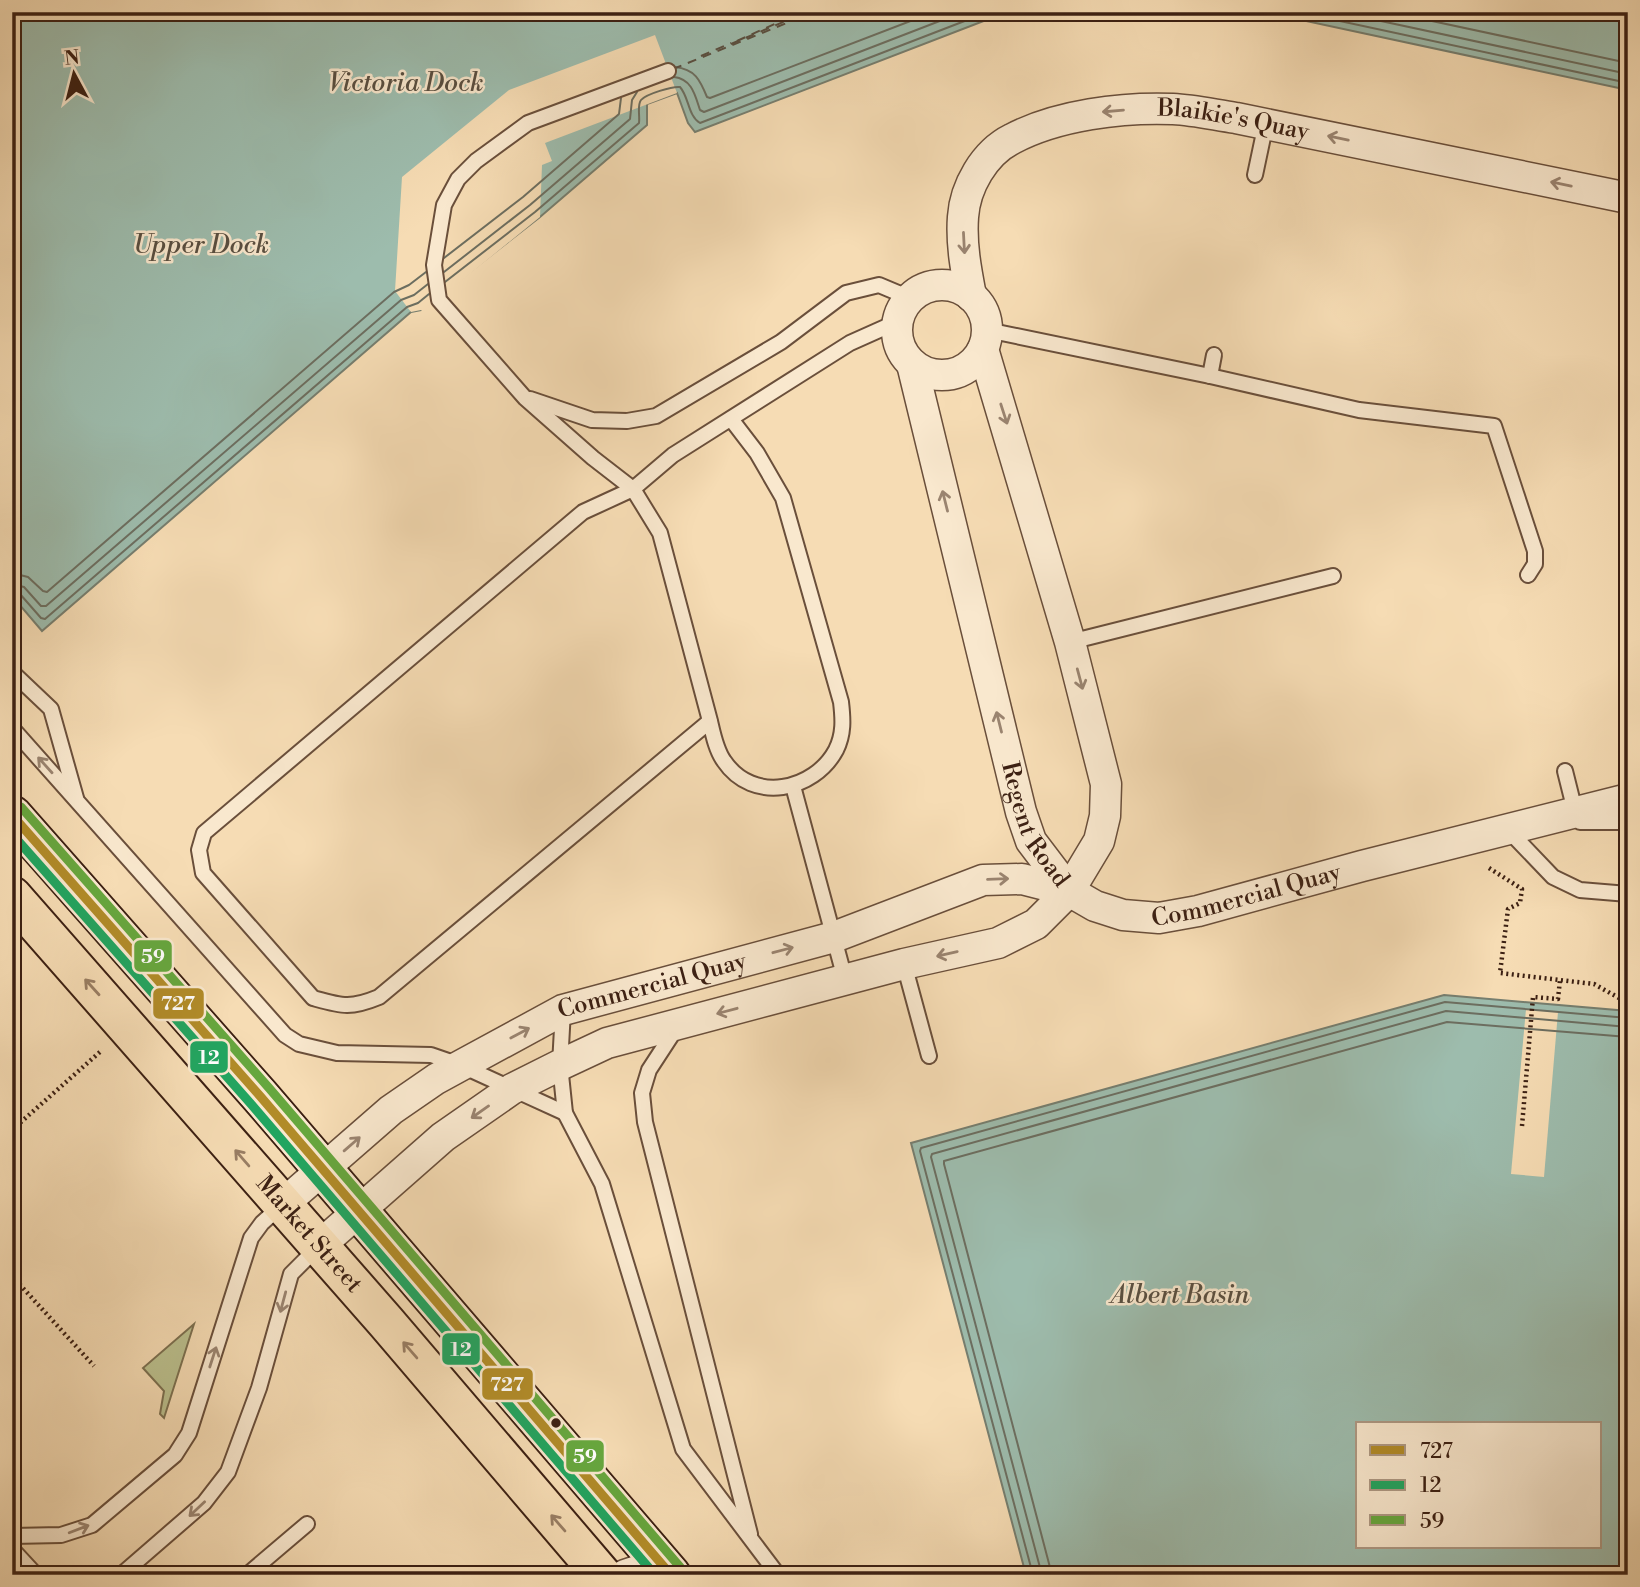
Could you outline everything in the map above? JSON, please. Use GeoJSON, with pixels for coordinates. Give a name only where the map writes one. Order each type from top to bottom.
{"type":"FeatureCollection","features":[{"type":"Feature","properties":{"kind":"main road"},"geometry":{"type":"LineString","coordinates":[[12,815],[323,1169],[666,1569]]}},
{"type":"Feature","properties":{"kind":"main road","name":"Market Street"},"geometry":{"type":"LineString","coordinates":[[12,896],[603,1575]]}},
{"type":"Feature","properties":{"kind":"street","name":"Blaikie's Quay"},"geometry":{"type":"LineString","coordinates":[[971,296],[963,245],[963,215],[972,183],[987,158],[1010,139],[1060,121],[1110,110],[1174,109],[1266,123],[1628,198]]}},
{"type":"Feature","properties":{"kind":"street"},"geometry":{"type":"LineString","coordinates":[[934,286],[947,286],[971,296],[980,306],[985,318],[985,339],[975,360],[964,369],[951,374],[937,375],[912,365],[900,345],[903,310],[921,290],[934,286]]}},
{"type":"Feature","properties":{"kind":"street","name":"Regent Road"},"geometry":{"type":"LineString","coordinates":[[912,365],[1021,812],[1031,841],[1069,891],[1099,841],[1105,816],[1106,784],[1070,642],[985,339]]}},
{"type":"Feature","properties":{"kind":"street","name":"Commercial Quay"},"geometry":{"type":"LineString","coordinates":[[282,1205],[391,1110],[460,1065],[563,1010],[834,937],[983,880],[1022,878],[1069,891],[1095,906],[1123,915],[1159,918],[1198,911],[1628,799]]}},
{"type":"Feature","properties":{"kind":"street","name":"Commercial Quay"},"geometry":{"type":"LineString","coordinates":[[318,1247],[443,1138],[512,1089],[560,1065],[607,1043],[845,979],[998,943],[1036,924],[1069,891]]}},
{"type":"Feature","properties":{"kind":"street"},"geometry":{"type":"LineString","coordinates":[[625,1575],[666,1569]]}},
{"type":"Feature","properties":{"kind":"lane"},"geometry":{"type":"LineString","coordinates":[[668,71],[528,123],[476,161],[458,179],[444,205],[434,265],[439,300],[526,398],[593,458],[633,489],[660,533],[716,744],[724,762],[739,776],[757,786],[778,789],[793,786],[817,773],[836,751],[843,724],[841,702],[783,499],[757,453],[731,419]]}},
{"type":"Feature","properties":{"kind":"lane"},"geometry":{"type":"LineString","coordinates":[[1255,175],[1266,123]]}},
{"type":"Feature","properties":{"kind":"lane"},"geometry":{"type":"LineString","coordinates":[[526,398],[592,420],[627,421],[656,416],[781,342],[846,293],[879,285],[903,310],[673,455],[633,489],[583,512],[204,833],[199,850],[203,873],[313,998],[338,1005],[358,1006],[379,997],[710,721]]}},
{"type":"Feature","properties":{"kind":"lane"},"geometry":{"type":"LineString","coordinates":[[985,339],[1210,376],[1359,410],[1494,426],[1535,551],[1535,564],[1528,575]]}},
{"type":"Feature","properties":{"kind":"lane"},"geometry":{"type":"LineString","coordinates":[[1210,376],[1214,355]]}},
{"type":"Feature","properties":{"kind":"lane"},"geometry":{"type":"LineString","coordinates":[[1070,642],[1333,576]]}},
{"type":"Feature","properties":{"kind":"lane"},"geometry":{"type":"LineString","coordinates":[[12,672],[51,709],[77,801]]}},
{"type":"Feature","properties":{"kind":"lane"},"geometry":{"type":"LineString","coordinates":[[12,729],[285,1035],[299,1044],[337,1052],[431,1055],[460,1065],[565,1112]]}},
{"type":"Feature","properties":{"kind":"lane"},"geometry":{"type":"LineString","coordinates":[[1565,771],[1581,810]]}},
{"type":"Feature","properties":{"kind":"lane"},"geometry":{"type":"LineString","coordinates":[[793,786],[845,979]]}},
{"type":"Feature","properties":{"kind":"lane"},"geometry":{"type":"LineString","coordinates":[[1518,826],[1628,822]]}},
{"type":"Feature","properties":{"kind":"lane"},"geometry":{"type":"LineString","coordinates":[[1518,826],[1553,877],[1580,890],[1628,894]]}},
{"type":"Feature","properties":{"kind":"lane"},"geometry":{"type":"LineString","coordinates":[[904,964],[929,1056]]}},
{"type":"Feature","properties":{"kind":"lane"},"geometry":{"type":"LineString","coordinates":[[563,1010],[560,1065],[565,1112],[602,1184],[683,1449],[778,1575]]}},
{"type":"Feature","properties":{"kind":"lane"},"geometry":{"type":"LineString","coordinates":[[680,1023],[649,1070],[642,1093],[645,1122],[752,1540]]}},
{"type":"Feature","properties":{"kind":"lane"},"geometry":{"type":"LineString","coordinates":[[12,1536],[61,1535],[92,1525],[175,1455],[189,1433],[251,1238],[262,1223],[282,1205]]}},
{"type":"Feature","properties":{"kind":"lane"},"geometry":{"type":"LineString","coordinates":[[121,1575],[204,1503],[228,1472],[259,1388],[291,1274],[318,1247]]}},
{"type":"Feature","properties":{"kind":"lane"},"geometry":{"type":"LineString","coordinates":[[247,1575],[307,1524]]}},
{"type":"Feature","properties":{"kind":"lane"},"geometry":{"type":"LineString","coordinates":[[12,1549],[36,1575]]}},
{"type":"Feature","properties":{"kind":"path"},"geometry":{"type":"LineString","coordinates":[[1520,903],[1508,909],[1500,974],[1594,984],[1628,1003]]}},
{"type":"Feature","properties":{"kind":"path"},"geometry":{"type":"LineString","coordinates":[[1522,1126],[1533,997],[1558,999],[1560,980]]}},
{"type":"Feature","properties":{"kind":"path"},"geometry":{"type":"LineString","coordinates":[[12,1130],[128,1027]]}},
{"type":"Feature","properties":{"kind":"path"},"geometry":{"type":"LineString","coordinates":[[12,1276],[94,1366]]}},
{"type":"Feature","properties":{"kind":"green space"},"geometry":{"type":"Polygon","coordinates":[[[194,1324],[164,1418],[160,1414],[164,1391],[143,1368],[194,1324]]]}},
{"type":"Feature","properties":{"kind":"water","name":"Upper Dock"},"geometry":{"type":"Polygon","coordinates":[[[12,12],[1007,12],[695,132],[688,123],[677,93],[647,104],[647,125],[540,217],[421,310],[411,312],[42,631],[12,596],[12,12]]]}},
{"type":"Feature","properties":{"kind":"water"},"geometry":{"type":"Polygon","coordinates":[[[1264,12],[1628,12],[1628,90],[1264,12]]]}},
{"type":"Feature","properties":{"kind":"water","name":"Albert Basin"},"geometry":{"type":"Polygon","coordinates":[[[1444,995],[1628,1011],[1628,1575],[1026,1575],[911,1143],[1444,995]]]}},
{"type":"Feature","properties":{"kind":"pier"},"geometry":{"type":"Polygon","coordinates":[[[655,35],[677,93],[545,143],[552,161],[542,165],[540,217],[423,312],[411,312],[395,291],[402,177],[509,90],[655,35]]]}},
{"type":"Feature","properties":{"kind":"pier"},"geometry":{"type":"Polygon","coordinates":[[[1526,1009],[1558,1012],[1544,1177],[1511,1174],[1526,1009]]]}},
{"type":"Feature","properties":{"kind":"ferry route"},"geometry":{"type":"LineString","coordinates":[[737,41],[801,12]]}},
{"type":"Feature","properties":{"kind":"ferry route"},"geometry":{"type":"LineString","coordinates":[[731,44],[807,12]]}},
{"type":"Feature","properties":{"kind":"ferry route"},"geometry":{"type":"LineString","coordinates":[[673,69],[814,12]]}},
{"type":"Feature","properties":{"kind":"ferry route"},"geometry":{"type":"LineString","coordinates":[[701,56],[731,43]]}},
{"type":"Feature","properties":{"kind":"transit line","name":"59"},"geometry":{"type":"LineString","coordinates":[[21,807],[269,1088],[680,1567]]}},
{"type":"Feature","properties":{"kind":"transit line","name":"727"},"geometry":{"type":"LineString","coordinates":[[12,815],[260,1096],[671,1575]]}},
{"type":"Feature","properties":{"kind":"transit line","name":"12"},"geometry":{"type":"LineString","coordinates":[[12,834],[251,1104],[655,1575]]}},
{"type":"Feature","properties":{"kind":"water label","name":"Victoria Dock"},"geometry":{"type":"Point","coordinates":[406,83]}}]}
